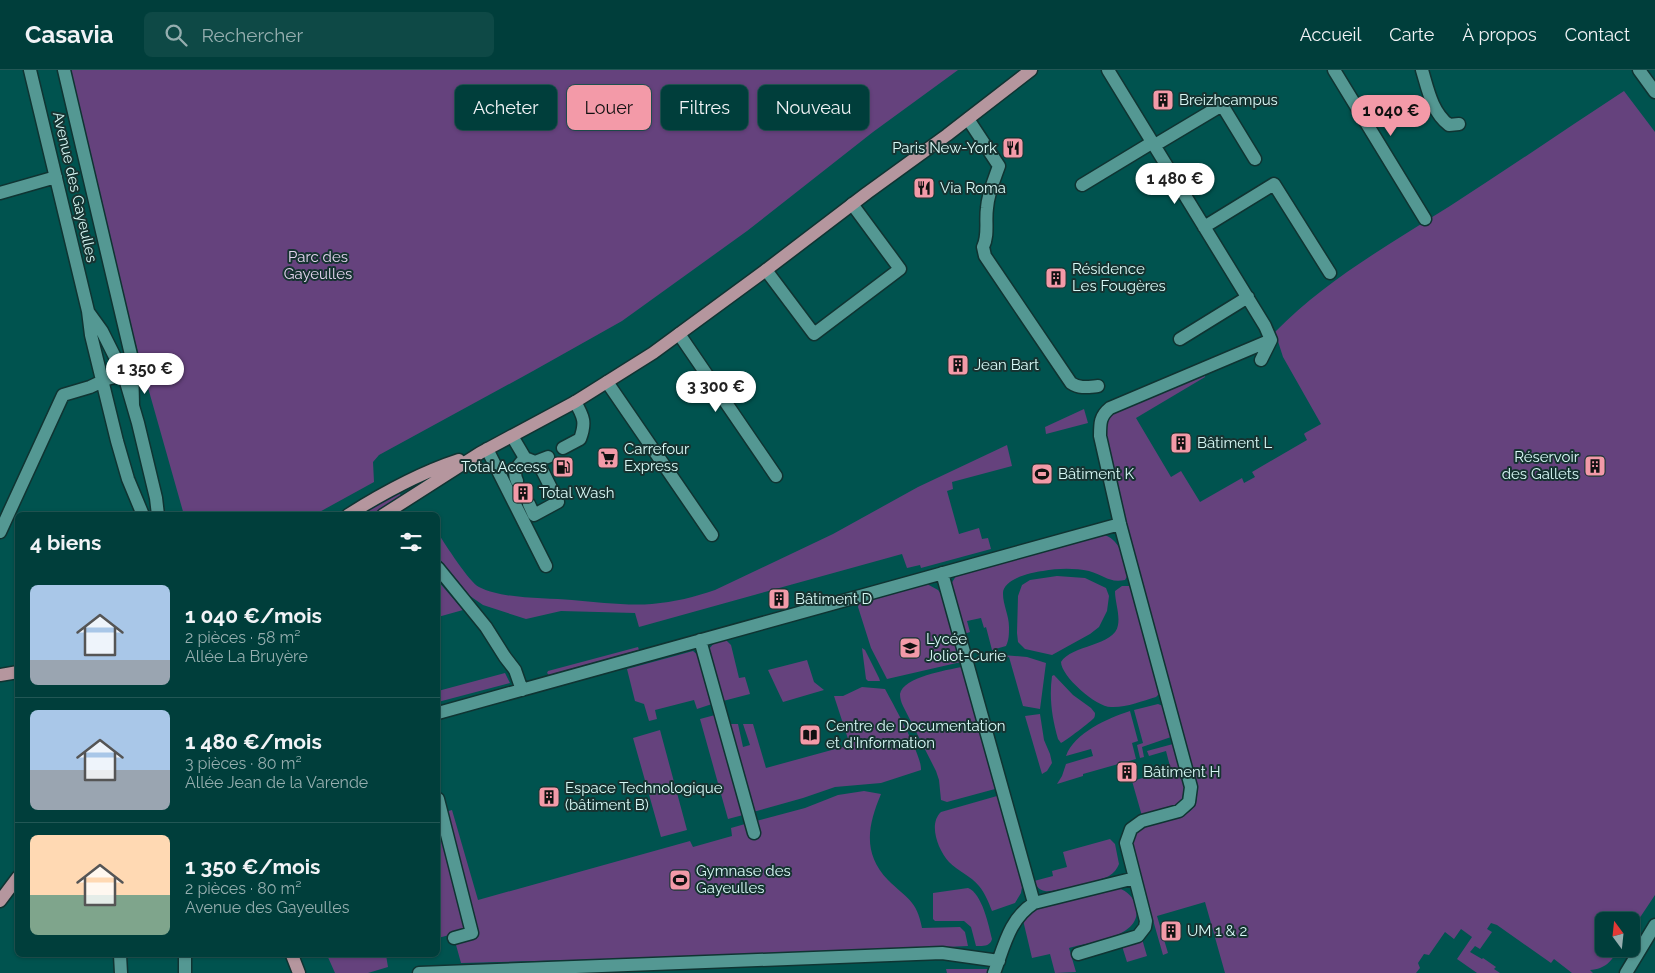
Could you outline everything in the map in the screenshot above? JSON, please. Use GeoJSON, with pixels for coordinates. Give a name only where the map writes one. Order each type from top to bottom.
{"type":"FeatureCollection","features":[{"type":"Feature","properties":{"kind":"main road"},"geometry":{"type":"LineString","coordinates":[[391,512],[484,451],[575,402],[679,334],[1031,70]]}},
{"type":"Feature","properties":{"kind":"main road"},"geometry":{"type":"LineString","coordinates":[[353,512],[411,479],[435,468],[484,451]]}},
{"type":"Feature","properties":{"kind":"main road"},"geometry":{"type":"LineString","coordinates":[[0,675],[15,672]]}},
{"type":"Feature","properties":{"kind":"main road"},"geometry":{"type":"LineString","coordinates":[[0,901],[15,881]]}},
{"type":"Feature","properties":{"kind":"main road"},"geometry":{"type":"LineString","coordinates":[[293,957],[299,973]]}},
{"type":"Feature","properties":{"kind":"street","name":"Avenue des Gayeulles"},"geometry":{"type":"LineString","coordinates":[[30,70],[88,311],[91,335],[128,479],[142,512]]}},
{"type":"Feature","properties":{"kind":"street"},"geometry":{"type":"LineString","coordinates":[[64,70],[132,359],[133,405]]}},
{"type":"Feature","properties":{"kind":"street"},"geometry":{"type":"LineString","coordinates":[[1108,70],[1265,326],[1271,340],[1261,360]]}},
{"type":"Feature","properties":{"kind":"street"},"geometry":{"type":"LineString","coordinates":[[1334,70],[1425,219]]}},
{"type":"Feature","properties":{"kind":"street"},"geometry":{"type":"LineString","coordinates":[[1422,70],[1431,102],[1444,121],[1449,125],[1459,124]]}},
{"type":"Feature","properties":{"kind":"street"},"geometry":{"type":"LineString","coordinates":[[1639,70],[1655,92]]}},
{"type":"Feature","properties":{"kind":"street"},"geometry":{"type":"LineString","coordinates":[[1082,185],[1222,105],[1255,159]]}},
{"type":"Feature","properties":{"kind":"street"},"geometry":{"type":"LineString","coordinates":[[968,119],[999,166],[986,210],[987,240],[983,247],[985,256],[1072,383],[1076,386],[1098,386]]}},
{"type":"Feature","properties":{"kind":"street"},"geometry":{"type":"LineString","coordinates":[[0,192],[56,177]]}},
{"type":"Feature","properties":{"kind":"street"},"geometry":{"type":"LineString","coordinates":[[1204,226],[1274,184],[1330,273]]}},
{"type":"Feature","properties":{"kind":"street"},"geometry":{"type":"LineString","coordinates":[[766,270],[814,334],[900,269],[852,204]]}},
{"type":"Feature","properties":{"kind":"street"},"geometry":{"type":"LineString","coordinates":[[1180,339],[1248,298]]}},
{"type":"Feature","properties":{"kind":"street","name":"Avenue des Gayeulles"},"geometry":{"type":"LineString","coordinates":[[88,311],[102,331],[124,375],[156,498],[158,512]]}},
{"type":"Feature","properties":{"kind":"street"},"geometry":{"type":"LineString","coordinates":[[679,334],[776,476]]}},
{"type":"Feature","properties":{"kind":"street"},"geometry":{"type":"LineString","coordinates":[[1078,954],[1132,939],[1142,932],[1146,921],[1126,843],[1131,828],[1142,821],[1180,811],[1189,802],[1191,787],[1120,524],[1100,436],[1100,422],[1103,413],[1118,404],[1271,340]]}},
{"type":"Feature","properties":{"kind":"street"},"geometry":{"type":"LineString","coordinates":[[0,532],[63,395],[124,375]]}},
{"type":"Feature","properties":{"kind":"street"},"geometry":{"type":"LineString","coordinates":[[607,382],[712,535]]}},
{"type":"Feature","properties":{"kind":"street"},"geometry":{"type":"LineString","coordinates":[[563,448],[580,439],[584,427],[582,415],[575,402]]}},
{"type":"Feature","properties":{"kind":"street"},"geometry":{"type":"LineString","coordinates":[[512,436],[530,460],[541,468],[558,502],[534,515],[529,504]]}},
{"type":"Feature","properties":{"kind":"street"},"geometry":{"type":"LineString","coordinates":[[484,451],[546,566]]}},
{"type":"Feature","properties":{"kind":"street"},"geometry":{"type":"LineString","coordinates":[[517,481],[515,476],[516,468],[530,460],[548,457]]}},
{"type":"Feature","properties":{"kind":"street"},"geometry":{"type":"LineString","coordinates":[[440,712],[1120,524]]}},
{"type":"Feature","properties":{"kind":"street"},"geometry":{"type":"LineString","coordinates":[[440,570],[486,627],[515,670],[522,690]]}},
{"type":"Feature","properties":{"kind":"street"},"geometry":{"type":"LineString","coordinates":[[942,573],[1034,903]]}},
{"type":"Feature","properties":{"kind":"street"},"geometry":{"type":"LineString","coordinates":[[700,640],[754,833]]}},
{"type":"Feature","properties":{"kind":"street"},"geometry":{"type":"LineString","coordinates":[[440,807],[472,932],[454,938]]}},
{"type":"Feature","properties":{"kind":"street"},"geometry":{"type":"LineString","coordinates":[[419,973],[942,953],[998,969],[1015,920],[1023,910],[1034,903],[1135,878]]}},
{"type":"Feature","properties":{"kind":"street"},"geometry":{"type":"LineString","coordinates":[[1655,925],[1626,973],[1655,935]]}},
{"type":"Feature","properties":{"kind":"street"},"geometry":{"type":"LineString","coordinates":[[120,957],[121,973]]}},
{"type":"Feature","properties":{"kind":"street"},"geometry":{"type":"LineString","coordinates":[[185,957],[185,973]]}},
{"type":"Feature","properties":{"kind":"green space","name":"Parc des Gayeulles"},"geometry":{"type":"Polygon","coordinates":[[[71,70],[958,70],[873,132],[747,231],[622,321],[379,455],[373,462],[374,482],[319,512],[183,512],[132,331],[71,70]]]}},
{"type":"Feature","properties":{"kind":"green space"},"geometry":{"type":"Polygon","coordinates":[[[1624,91],[1655,132],[1655,895],[1640,918],[1640,912],[1595,912],[1595,958],[1612,958],[1608,964],[1590,970],[1593,973],[1572,973],[1554,959],[1551,963],[1497,925],[1491,923],[1487,929],[1492,932],[1480,949],[1475,946],[1470,952],[1496,967],[1494,969],[1500,973],[1477,973],[1457,959],[1472,937],[1461,929],[1454,939],[1445,932],[1429,955],[1424,954],[1418,963],[1420,968],[1416,973],[1225,973],[1205,902],[1157,916],[1168,953],[1163,955],[1133,850],[1135,837],[1141,828],[1151,823],[1185,815],[1193,808],[1197,798],[1125,533],[1125,515],[1104,435],[1106,422],[1111,413],[1206,371],[1205,377],[1136,418],[1171,477],[1181,471],[1200,502],[1242,478],[1244,483],[1255,477],[1252,472],[1307,440],[1304,434],[1321,424],[1283,357],[1275,332],[1337,279],[1624,91]]]}},
{"type":"Feature","properties":{"kind":"green space"},"geometry":{"type":"Polygon","coordinates":[[[1084,409],[1088,423],[1046,434],[1045,427],[1084,409]]]}},
{"type":"Feature","properties":{"kind":"green space"},"geometry":{"type":"Polygon","coordinates":[[[1007,445],[1012,466],[952,482],[953,489],[947,491],[959,534],[979,528],[982,539],[988,538],[991,549],[921,568],[920,565],[907,568],[902,554],[639,627],[635,613],[561,611],[526,619],[483,605],[470,596],[440,559],[440,536],[457,562],[475,584],[500,594],[622,604],[652,604],[676,601],[715,590],[833,534],[918,487],[1007,445]]]}},
{"type":"Feature","properties":{"kind":"green space"},"geometry":{"type":"Polygon","coordinates":[[[399,492],[401,496],[377,512],[365,512],[399,492]]]}},
{"type":"Feature","properties":{"kind":"green space"},"geometry":{"type":"Polygon","coordinates":[[[1105,535],[1115,542],[1121,552],[1128,575],[1125,580],[1114,580],[1089,571],[1072,569],[1049,570],[1018,577],[1007,584],[1003,594],[1009,627],[1006,646],[992,650],[986,627],[984,628],[981,618],[967,621],[970,632],[964,634],[951,584],[956,576],[1105,535]]]}},
{"type":"Feature","properties":{"kind":"green space"},"geometry":{"type":"Polygon","coordinates":[[[1057,576],[1085,578],[1106,588],[1109,596],[1107,611],[1099,627],[1052,655],[1025,649],[1018,642],[1017,633],[1018,596],[1022,585],[1030,580],[1057,576]]]}},
{"type":"Feature","properties":{"kind":"green space"},"geometry":{"type":"Polygon","coordinates":[[[440,583],[463,610],[440,616],[440,583]]]}},
{"type":"Feature","properties":{"kind":"green space"},"geometry":{"type":"Polygon","coordinates":[[[927,584],[938,590],[943,596],[961,662],[887,679],[871,648],[858,607],[859,603],[927,584]]]}},
{"type":"Feature","properties":{"kind":"green space"},"geometry":{"type":"Polygon","coordinates":[[[1122,586],[1129,586],[1131,588],[1160,693],[1156,697],[1134,704],[1111,707],[1097,702],[1080,690],[1067,675],[1061,662],[1066,656],[1101,641],[1115,632],[1118,625],[1118,612],[1115,591],[1122,586]]]}},
{"type":"Feature","properties":{"kind":"green space"},"geometry":{"type":"Polygon","coordinates":[[[726,640],[731,645],[739,678],[745,677],[750,694],[723,701],[709,649],[715,642],[726,640]]]}},
{"type":"Feature","properties":{"kind":"green space"},"geometry":{"type":"Polygon","coordinates":[[[638,647],[639,650],[549,675],[547,673],[548,671],[638,647]]]}},
{"type":"Feature","properties":{"kind":"green space"},"geometry":{"type":"Polygon","coordinates":[[[862,648],[865,650],[880,681],[868,681],[866,679],[862,648]]]}},
{"type":"Feature","properties":{"kind":"green space"},"geometry":{"type":"Polygon","coordinates":[[[693,651],[699,656],[712,704],[697,709],[694,700],[655,710],[657,719],[649,721],[644,704],[635,701],[627,669],[693,651]]]}},
{"type":"Feature","properties":{"kind":"green space"},"geometry":{"type":"Polygon","coordinates":[[[1002,655],[1027,657],[1046,663],[1040,709],[1023,706],[1009,657],[996,661],[995,657],[1002,655]]]}},
{"type":"Feature","properties":{"kind":"green space"},"geometry":{"type":"Polygon","coordinates":[[[807,660],[814,682],[824,690],[783,702],[768,670],[807,660]]]}},
{"type":"Feature","properties":{"kind":"green space"},"geometry":{"type":"Polygon","coordinates":[[[962,667],[995,789],[947,802],[941,800],[936,771],[902,704],[900,694],[909,683],[926,675],[962,667]]]}},
{"type":"Feature","properties":{"kind":"green space"},"geometry":{"type":"Polygon","coordinates":[[[505,673],[510,683],[440,701],[440,690],[505,673]]]}},
{"type":"Feature","properties":{"kind":"green space"},"geometry":{"type":"Polygon","coordinates":[[[1054,675],[1073,695],[1095,713],[1092,720],[1061,743],[1058,739],[1052,708],[1051,684],[1052,676],[1054,675]]]}},
{"type":"Feature","properties":{"kind":"green space"},"geometry":{"type":"Polygon","coordinates":[[[862,687],[885,689],[917,753],[921,770],[881,783],[835,787],[753,812],[729,724],[738,724],[743,747],[750,745],[743,724],[753,724],[766,768],[850,745],[834,696],[843,696],[862,687]]]}},
{"type":"Feature","properties":{"kind":"green space"},"geometry":{"type":"Polygon","coordinates":[[[1158,704],[1163,706],[1171,737],[1142,747],[1144,757],[1140,758],[1137,745],[1143,743],[1134,710],[1158,704]]]}},
{"type":"Feature","properties":{"kind":"green space"},"geometry":{"type":"Polygon","coordinates":[[[1130,711],[1138,741],[1132,743],[1136,759],[1083,774],[1083,776],[1057,784],[1066,764],[1093,756],[1091,749],[1066,756],[1076,740],[1102,722],[1130,711]]]}},
{"type":"Feature","properties":{"kind":"green space"},"geometry":{"type":"Polygon","coordinates":[[[1040,714],[1044,740],[1052,763],[1047,771],[1042,774],[1025,716],[1040,714]]]}},
{"type":"Feature","properties":{"kind":"green space"},"geometry":{"type":"Polygon","coordinates":[[[715,715],[743,815],[728,819],[700,719],[715,715]]]}},
{"type":"Feature","properties":{"kind":"green space"},"geometry":{"type":"Polygon","coordinates":[[[660,730],[687,830],[661,837],[633,738],[660,730]]]}},
{"type":"Feature","properties":{"kind":"green space"},"geometry":{"type":"Polygon","coordinates":[[[1173,744],[1179,758],[1183,776],[1184,785],[1181,801],[1168,810],[1142,816],[1132,781],[1171,770],[1166,751],[1149,756],[1147,751],[1173,744]]]}},
{"type":"Feature","properties":{"kind":"green space"},"geometry":{"type":"Polygon","coordinates":[[[864,791],[881,794],[871,828],[871,849],[874,860],[888,880],[914,905],[922,928],[960,927],[965,932],[968,946],[765,955],[461,963],[453,934],[440,937],[440,813],[452,810],[478,900],[690,841],[693,847],[732,836],[731,828],[745,824],[750,837],[756,821],[805,808],[838,795],[864,791]]]}},
{"type":"Feature","properties":{"kind":"green space"},"geometry":{"type":"Polygon","coordinates":[[[997,796],[1022,887],[1015,903],[992,911],[979,886],[949,862],[941,851],[936,837],[935,823],[941,812],[997,796]]]}},
{"type":"Feature","properties":{"kind":"green space"},"geometry":{"type":"Polygon","coordinates":[[[1110,839],[1115,844],[1119,864],[1109,876],[1077,886],[1049,891],[1041,890],[1036,885],[1034,881],[1053,876],[1052,871],[1067,867],[1063,852],[1110,839]]]}},
{"type":"Feature","properties":{"kind":"green space"},"geometry":{"type":"Polygon","coordinates":[[[968,888],[977,896],[987,918],[992,939],[986,946],[976,946],[971,927],[964,921],[935,921],[933,919],[933,893],[968,888]]]}},
{"type":"Feature","properties":{"kind":"green space"},"geometry":{"type":"Polygon","coordinates":[[[1118,888],[1134,900],[1136,917],[1131,926],[1113,937],[1069,948],[1076,972],[1055,973],[1050,954],[1032,958],[1023,920],[1029,910],[1118,888]]]}},
{"type":"Feature","properties":{"kind":"green space"},"geometry":{"type":"Polygon","coordinates":[[[1142,939],[1147,956],[1127,962],[1122,946],[1142,939]]]}},
{"type":"Feature","properties":{"kind":"green space"},"geometry":{"type":"Polygon","coordinates":[[[328,957],[386,957],[388,967],[368,973],[335,973],[328,957]]]}},
{"type":"Feature","properties":{"kind":"green space"},"geometry":{"type":"Polygon","coordinates":[[[946,969],[989,969],[987,973],[947,973],[946,969]]]}},
{"type":"Feature","properties":{"kind":"tunnel"},"geometry":{"type":"LineString","coordinates":[[517,481],[529,504]]}},
{"type":"Feature","properties":{"kind":"place","name":"Breizhcampus"},"geometry":{"type":"Point","coordinates":[1163,100]}},
{"type":"Feature","properties":{"kind":"place","name":"Paris New-York"},"geometry":{"type":"Point","coordinates":[1013,148]}},
{"type":"Feature","properties":{"kind":"place","name":"Via Roma"},"geometry":{"type":"Point","coordinates":[924,188]}},
{"type":"Feature","properties":{"kind":"place","name":"Résidence Les Fougères"},"geometry":{"type":"Point","coordinates":[1056,278]}},
{"type":"Feature","properties":{"kind":"place","name":"Jean Bart"},"geometry":{"type":"Point","coordinates":[958,365]}},
{"type":"Feature","properties":{"kind":"place","name":"Bâtiment L"},"geometry":{"type":"Point","coordinates":[1181,443]}},
{"type":"Feature","properties":{"kind":"place","name":"Carrefour Express"},"geometry":{"type":"Point","coordinates":[608,458]}},
{"type":"Feature","properties":{"kind":"place","name":"Réservoir des Gallets"},"geometry":{"type":"Point","coordinates":[1595,466]}},
{"type":"Feature","properties":{"kind":"place","name":"Total Access"},"geometry":{"type":"Point","coordinates":[563,467]}},
{"type":"Feature","properties":{"kind":"place","name":"Bâtiment K"},"geometry":{"type":"Point","coordinates":[1042,474]}},
{"type":"Feature","properties":{"kind":"place","name":"Total Wash"},"geometry":{"type":"Point","coordinates":[523,493]}},
{"type":"Feature","properties":{"kind":"place","name":"Bâtiment D"},"geometry":{"type":"Point","coordinates":[779,599]}},
{"type":"Feature","properties":{"kind":"place","name":"Lycée Joliot-Curie"},"geometry":{"type":"Point","coordinates":[910,648]}},
{"type":"Feature","properties":{"kind":"place","name":"Centre de Documentation et d'Information"},"geometry":{"type":"Point","coordinates":[810,735]}},
{"type":"Feature","properties":{"kind":"place","name":"Bâtiment H"},"geometry":{"type":"Point","coordinates":[1127,772]}},
{"type":"Feature","properties":{"kind":"place","name":"Espace Technologique (bâtiment B)"},"geometry":{"type":"Point","coordinates":[549,797]}},
{"type":"Feature","properties":{"kind":"place","name":"Gymnase des Gayeulles"},"geometry":{"type":"Point","coordinates":[680,880]}},
{"type":"Feature","properties":{"kind":"place","name":"UM 1 & 2"},"geometry":{"type":"Point","coordinates":[1171,931]}}]}
